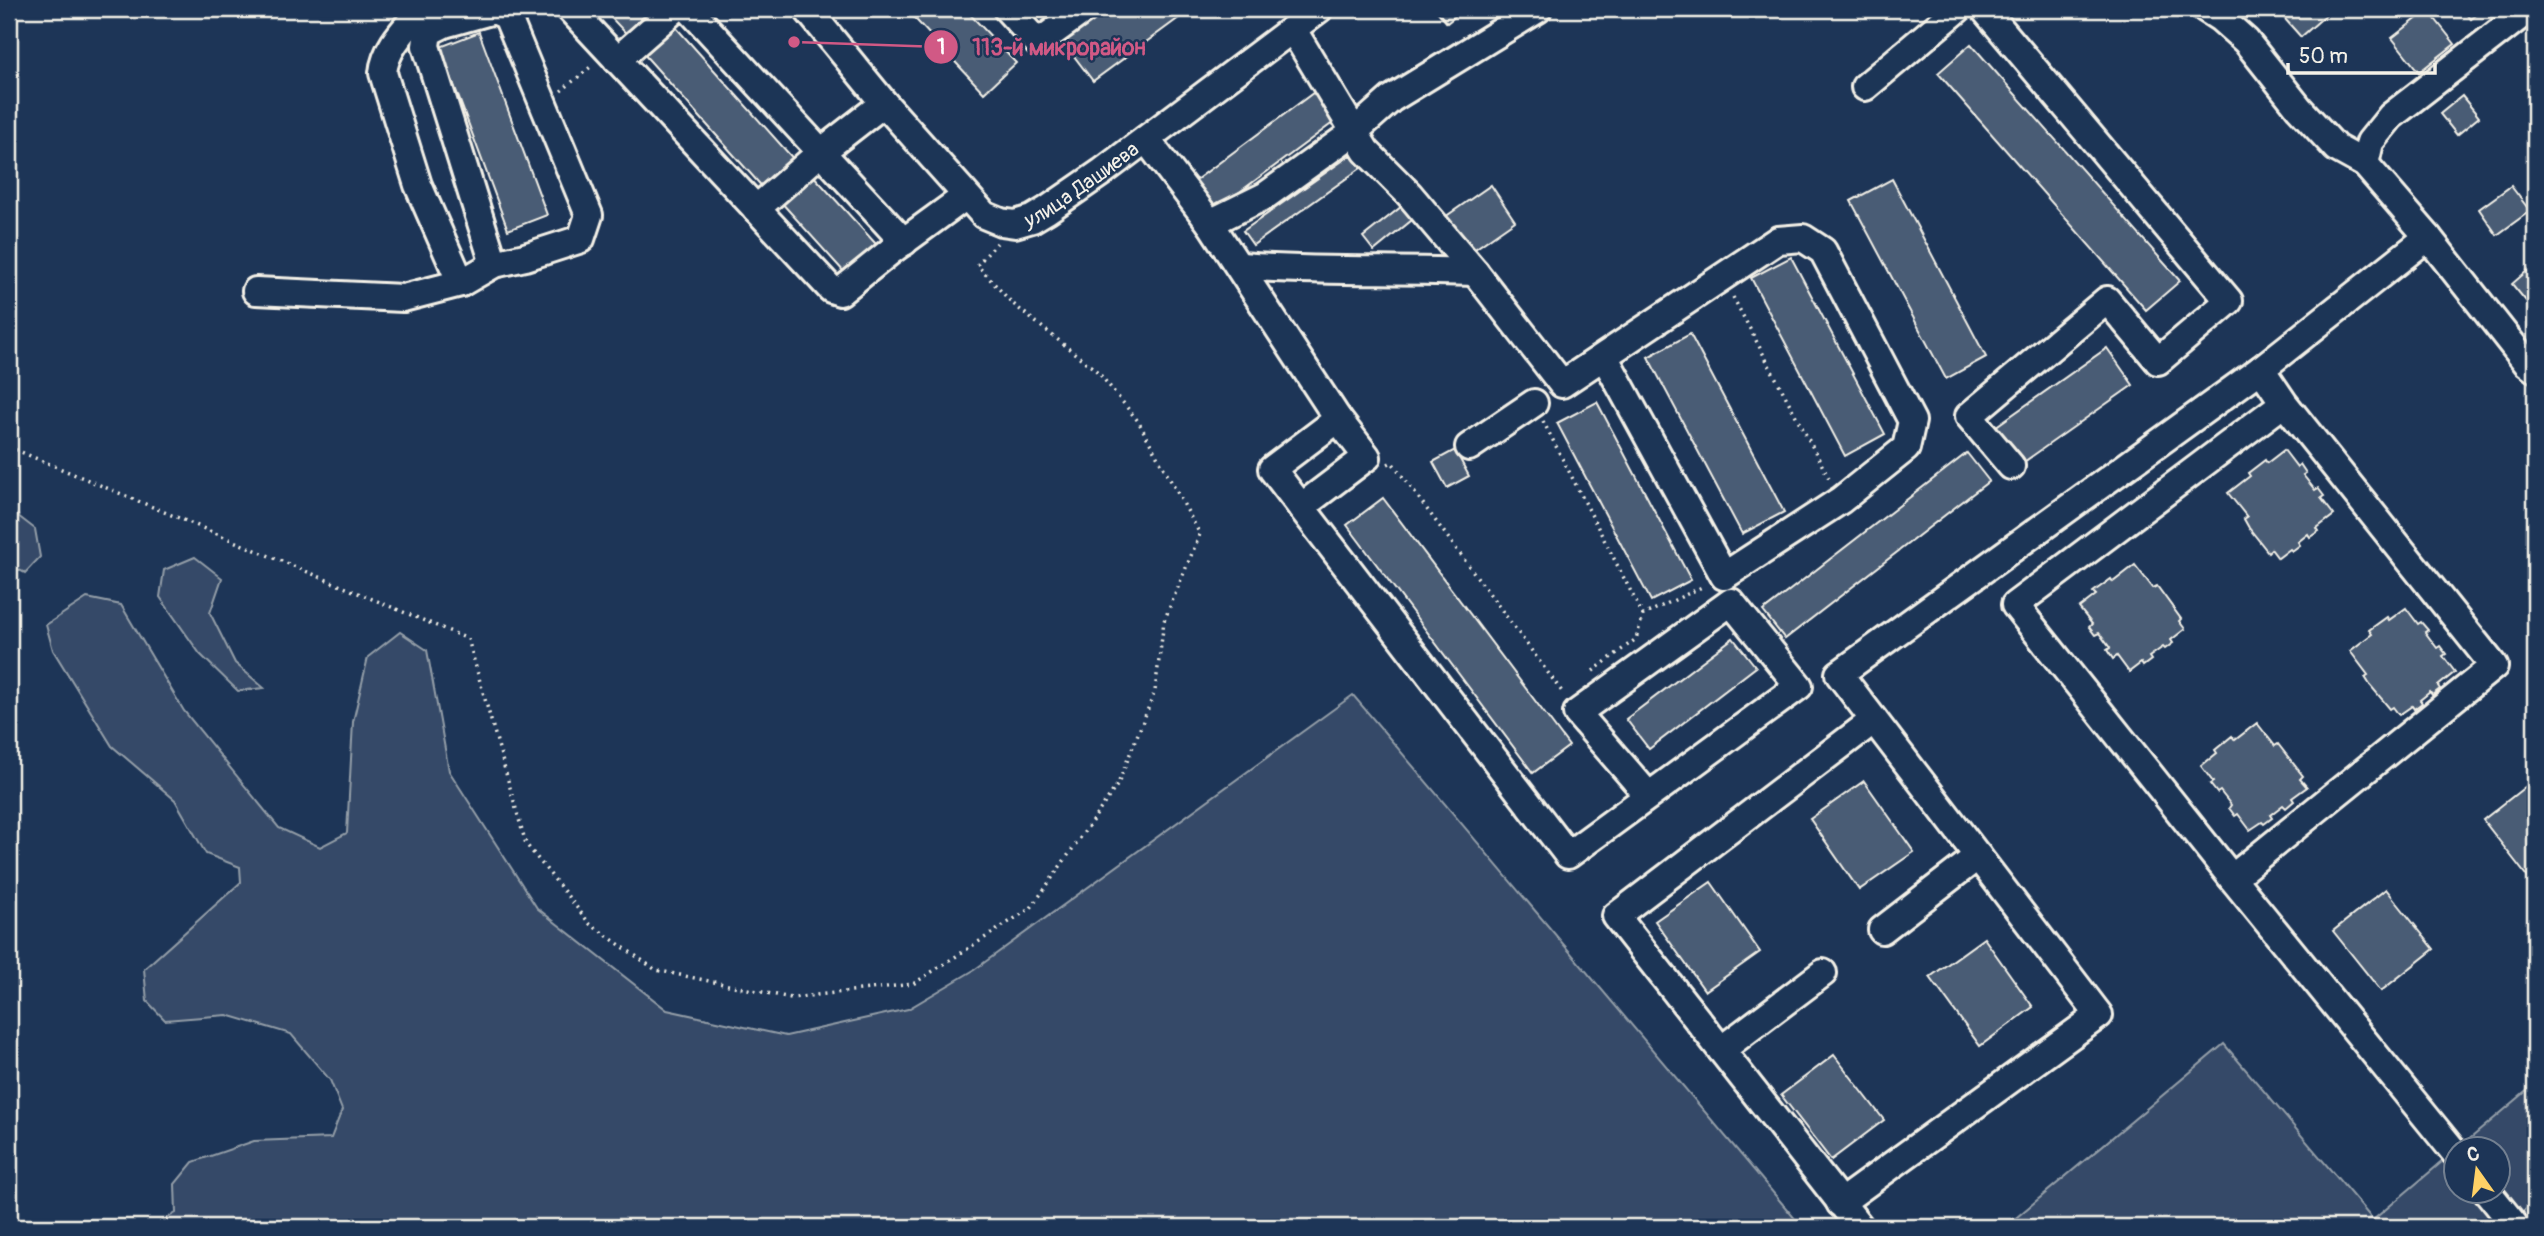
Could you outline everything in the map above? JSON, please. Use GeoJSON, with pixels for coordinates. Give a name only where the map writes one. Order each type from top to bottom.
{"type":"FeatureCollection","features":[{"type":"Feature","properties":{"kind":"street"},"geometry":{"type":"LineString","coordinates":[[422,9],[392,46],[384,62],[383,73],[418,185],[461,283]]}},
{"type":"Feature","properties":{"kind":"street"},"geometry":{"type":"LineString","coordinates":[[256,291],[402,298],[461,283],[494,264],[581,239],[589,215],[507,16],[494,9],[443,24],[428,32],[426,46],[494,264]]}},
{"type":"Feature","properties":{"kind":"street"},"geometry":{"type":"LineString","coordinates":[[570,9],[831,289],[840,292],[966,196]]}},
{"type":"Feature","properties":{"kind":"street"},"geometry":{"type":"LineString","coordinates":[[614,56],[675,9]]}},
{"type":"Feature","properties":{"kind":"street"},"geometry":{"type":"LineString","coordinates":[[689,9],[904,242]]}},
{"type":"Feature","properties":{"kind":"street","name":"улица Дашиева"},"geometry":{"type":"LineString","coordinates":[[807,9],[884,103],[984,215],[1015,224],[1032,219],[1047,210],[1319,9]]}},
{"type":"Feature","properties":{"kind":"street"},"geometry":{"type":"LineString","coordinates":[[1007,9],[1038,43],[1085,9]]}},
{"type":"Feature","properties":{"kind":"street"},"geometry":{"type":"LineString","coordinates":[[1210,223],[1265,196],[1354,132],[1391,99],[1538,9]]}},
{"type":"Feature","properties":{"kind":"street"},"geometry":{"type":"LineString","coordinates":[[1865,86],[1958,9]]}},
{"type":"Feature","properties":{"kind":"street"},"geometry":{"type":"LineString","coordinates":[[1984,9],[2229,301],[2158,361],[2107,300],[1969,416],[2011,466]]}},
{"type":"Feature","properties":{"kind":"street"},"geometry":{"type":"LineString","coordinates":[[2206,9],[2246,41],[2336,148],[2365,164],[2428,237],[2527,363],[2535,369]]}},
{"type":"Feature","properties":{"kind":"street"},"geometry":{"type":"LineString","coordinates":[[2365,164],[2370,142],[2391,116],[2529,9]]}},
{"type":"Feature","properties":{"kind":"street"},"geometry":{"type":"LineString","coordinates":[[1293,30],[1366,151],[1409,194],[1475,272],[1562,384],[1722,277],[1778,240],[1803,238],[1824,251],[1912,421],[1906,448],[1841,500],[1724,576],[1604,356]]}},
{"type":"Feature","properties":{"kind":"street"},"geometry":{"type":"LineString","coordinates":[[756,209],[821,152],[884,103]]}},
{"type":"Feature","properties":{"kind":"street"},"geometry":{"type":"LineString","coordinates":[[1146,139],[1210,223],[1338,419],[1367,457],[1301,507]]}},
{"type":"Feature","properties":{"kind":"street"},"geometry":{"type":"LineString","coordinates":[[1840,1203],[2099,1015],[1839,674],[2261,369],[2428,237]]}},
{"type":"Feature","properties":{"kind":"street"},"geometry":{"type":"LineString","coordinates":[[1239,266],[1304,271],[1391,269],[1475,272]]}},
{"type":"Feature","properties":{"kind":"street"},"geometry":{"type":"LineString","coordinates":[[2232,878],[2494,666],[2284,402],[2261,369]]}},
{"type":"Feature","properties":{"kind":"street"},"geometry":{"type":"LineString","coordinates":[[2284,402],[2015,606],[2442,1137]]}},
{"type":"Feature","properties":{"kind":"street"},"geometry":{"type":"LineString","coordinates":[[1469,447],[1534,403]]}},
{"type":"Feature","properties":{"kind":"street"},"geometry":{"type":"LineString","coordinates":[[1338,419],[1272,469],[1568,855],[1799,686],[1731,602],[1577,713],[1648,795]]}},
{"type":"Feature","properties":{"kind":"street"},"geometry":{"type":"LineString","coordinates":[[1860,1227],[1616,916],[1874,720]]}},
{"type":"Feature","properties":{"kind":"street"},"geometry":{"type":"LineString","coordinates":[[1882,930],[1978,856]]}},
{"type":"Feature","properties":{"kind":"street"},"geometry":{"type":"LineString","coordinates":[[1721,1050],[1823,973]]}},
{"type":"Feature","properties":{"kind":"street"},"geometry":{"type":"LineString","coordinates":[[2497,1204],[2516,1227]]}},
{"type":"Feature","properties":{"kind":"path"},"geometry":{"type":"LineString","coordinates":[[544,106],[614,56]]}},
{"type":"Feature","properties":{"kind":"path"},"geometry":{"type":"LineString","coordinates":[[9,446],[468,639],[526,844],[590,924],[656,970],[791,998],[913,984],[1031,908],[1118,784],[1154,691],[1164,621],[1200,534],[1138,421],[1098,372],[1012,303],[976,265],[1015,224]]}},
{"type":"Feature","properties":{"kind":"path"},"geometry":{"type":"LineString","coordinates":[[1722,277],[1841,500]]}},
{"type":"Feature","properties":{"kind":"path"},"geometry":{"type":"LineString","coordinates":[[1534,403],[1643,615],[1636,639]]}},
{"type":"Feature","properties":{"kind":"path"},"geometry":{"type":"LineString","coordinates":[[1382,469],[1392,462],[1563,693]]}},
{"type":"Feature","properties":{"kind":"path"},"geometry":{"type":"LineString","coordinates":[[1643,615],[1724,576]]}},
{"type":"Feature","properties":{"kind":"shaded area"},"geometry":{"type":"Polygon","coordinates":[[[9,509],[35,529],[40,557],[25,573],[9,565],[9,509]]]}},
{"type":"Feature","properties":{"kind":"shaded area"},"geometry":{"type":"Polygon","coordinates":[[[195,557],[222,578],[210,613],[235,663],[264,688],[238,691],[200,654],[160,597],[164,570],[195,557]]]}},
{"type":"Feature","properties":{"kind":"shaded area"},"geometry":{"type":"Polygon","coordinates":[[[87,598],[121,605],[184,711],[279,828],[320,847],[347,833],[353,722],[368,657],[400,632],[427,650],[449,771],[537,908],[667,1010],[786,1036],[908,1009],[974,970],[1353,695],[1802,1227],[151,1227],[176,1213],[175,1184],[193,1162],[254,1141],[331,1138],[342,1110],[330,1080],[291,1034],[227,1015],[165,1020],[147,1001],[144,969],[241,882],[240,867],[206,854],[175,800],[112,746],[53,650],[46,625],[87,598]]]}},
{"type":"Feature","properties":{"kind":"shaded area"},"geometry":{"type":"Polygon","coordinates":[[[2224,1044],[2373,1220],[2442,1162],[2442,1204],[2512,1204],[2512,1134],[2476,1134],[2535,1084],[2535,1202],[2503,1227],[2005,1227],[2224,1044]]]}},
{"type":"Feature","properties":{"kind":"building"},"geometry":{"type":"Polygon","coordinates":[[[603,9],[660,9],[635,43],[603,9]]]}},
{"type":"Feature","properties":{"kind":"building"},"geometry":{"type":"Polygon","coordinates":[[[906,9],[965,9],[1016,63],[984,93],[906,9]]]}},
{"type":"Feature","properties":{"kind":"building"},"geometry":{"type":"Polygon","coordinates":[[[1102,9],[1191,9],[1093,81],[1061,39],[1102,9]]]}},
{"type":"Feature","properties":{"kind":"building"},"geometry":{"type":"Polygon","coordinates":[[[1464,9],[1447,23],[1437,11],[1464,9]]]}},
{"type":"Feature","properties":{"kind":"building"},"geometry":{"type":"Polygon","coordinates":[[[2324,9],[2328,13],[2301,37],[2277,10],[2324,9]]]}},
{"type":"Feature","properties":{"kind":"building"},"geometry":{"type":"Polygon","coordinates":[[[2463,9],[2484,9],[2471,19],[2463,9]]]}},
{"type":"Feature","properties":{"kind":"building"},"geometry":{"type":"Polygon","coordinates":[[[2428,10],[2455,44],[2419,72],[2392,38],[2428,10]]]}},
{"type":"Feature","properties":{"kind":"building"},"geometry":{"type":"Polygon","coordinates":[[[673,24],[797,163],[766,191],[642,52],[673,24]]]}},
{"type":"Feature","properties":{"kind":"building"},"geometry":{"type":"Polygon","coordinates":[[[479,32],[547,215],[508,230],[440,47],[479,32]]]}},
{"type":"Feature","properties":{"kind":"building"},"geometry":{"type":"Polygon","coordinates":[[[1971,44],[2180,281],[2146,310],[1938,73],[1971,44]]]}},
{"type":"Feature","properties":{"kind":"building"},"geometry":{"type":"Polygon","coordinates":[[[1317,90],[1338,119],[1214,211],[1192,183],[1317,90]]]}},
{"type":"Feature","properties":{"kind":"building"},"geometry":{"type":"Polygon","coordinates":[[[2462,96],[2479,117],[2457,135],[2440,114],[2462,96]]]}},
{"type":"Feature","properties":{"kind":"building"},"geometry":{"type":"Polygon","coordinates":[[[1355,152],[1365,165],[1253,245],[1243,231],[1355,152]]]}},
{"type":"Feature","properties":{"kind":"building"},"geometry":{"type":"Polygon","coordinates":[[[811,173],[876,244],[845,273],[780,201],[811,173]]]}},
{"type":"Feature","properties":{"kind":"building"},"geometry":{"type":"Polygon","coordinates":[[[1892,179],[1986,357],[1946,379],[1851,201],[1892,179]]]}},
{"type":"Feature","properties":{"kind":"building"},"geometry":{"type":"Polygon","coordinates":[[[1491,185],[1515,221],[1469,253],[1445,217],[1491,185]]]}},
{"type":"Feature","properties":{"kind":"building"},"geometry":{"type":"Polygon","coordinates":[[[2511,186],[2530,211],[2497,235],[2479,209],[2511,186]]]}},
{"type":"Feature","properties":{"kind":"building"},"geometry":{"type":"Polygon","coordinates":[[[1401,207],[1412,220],[1374,251],[1363,237],[1401,207]]]}},
{"type":"Feature","properties":{"kind":"building"},"geometry":{"type":"Polygon","coordinates":[[[1791,257],[1885,434],[1845,456],[1751,278],[1791,257]]]}},
{"type":"Feature","properties":{"kind":"building"},"geometry":{"type":"Polygon","coordinates":[[[2535,264],[2535,294],[2526,301],[2512,284],[2535,264]]]}},
{"type":"Feature","properties":{"kind":"building"},"geometry":{"type":"Polygon","coordinates":[[[1690,334],[1784,512],[1742,534],[1648,357],[1690,334]]]}},
{"type":"Feature","properties":{"kind":"building"},"geometry":{"type":"Polygon","coordinates":[[[2107,348],[2133,385],[2021,464],[1995,427],[2107,348]]]}},
{"type":"Feature","properties":{"kind":"building"},"geometry":{"type":"Polygon","coordinates":[[[1597,402],[1691,580],[1651,601],[1557,423],[1597,402]]]}},
{"type":"Feature","properties":{"kind":"building"},"geometry":{"type":"Polygon","coordinates":[[[1455,450],[1469,476],[1447,488],[1433,462],[1455,450]]]}},
{"type":"Feature","properties":{"kind":"building"},"geometry":{"type":"Polygon","coordinates":[[[2284,450],[2297,467],[2300,464],[2306,473],[2303,475],[2315,490],[2318,488],[2324,496],[2321,498],[2334,515],[2317,528],[2319,531],[2310,537],[2308,534],[2298,542],[2300,545],[2278,558],[2271,549],[2268,552],[2249,528],[2244,519],[2247,517],[2228,493],[2250,476],[2248,473],[2284,450]]]}},
{"type":"Feature","properties":{"kind":"building"},"geometry":{"type":"Polygon","coordinates":[[[1967,453],[1989,481],[1785,639],[1763,611],[1967,453]]]}},
{"type":"Feature","properties":{"kind":"building"},"geometry":{"type":"Polygon","coordinates":[[[1383,498],[1569,746],[1533,773],[1347,525],[1383,498]]]}},
{"type":"Feature","properties":{"kind":"building"},"geometry":{"type":"Polygon","coordinates":[[[2135,565],[2153,588],[2157,586],[2181,619],[2179,621],[2185,629],[2171,640],[2173,643],[2149,657],[2151,660],[2143,666],[2141,663],[2129,672],[2117,656],[2113,659],[2107,650],[2110,648],[2099,633],[2095,635],[2089,627],[2092,624],[2079,608],[2096,595],[2093,592],[2111,579],[2113,582],[2135,565]]]}},
{"type":"Feature","properties":{"kind":"building"},"geometry":{"type":"Polygon","coordinates":[[[2406,608],[2418,624],[2421,622],[2428,630],[2425,632],[2437,648],[2440,646],[2446,654],[2443,656],[2455,672],[2438,686],[2440,689],[2432,695],[2430,692],[2420,700],[2422,703],[2399,715],[2393,707],[2390,709],[2370,685],[2365,677],[2368,675],[2350,651],[2372,634],[2369,630],[2406,608]]]}},
{"type":"Feature","properties":{"kind":"building"},"geometry":{"type":"Polygon","coordinates":[[[1733,638],[1756,667],[1649,749],[1626,719],[1733,638]]]}},
{"type":"Feature","properties":{"kind":"building"},"geometry":{"type":"Polygon","coordinates":[[[2257,723],[2303,776],[2300,779],[2307,787],[2292,798],[2294,801],[2286,808],[2283,805],[2270,815],[2272,818],[2250,830],[2238,814],[2235,816],[2229,808],[2231,805],[2220,791],[2217,793],[2210,784],[2213,782],[2201,766],[2232,736],[2235,740],[2257,723]]]}},
{"type":"Feature","properties":{"kind":"building"},"geometry":{"type":"Polygon","coordinates":[[[2535,779],[2535,875],[2529,879],[2483,820],[2535,779]]]}},
{"type":"Feature","properties":{"kind":"building"},"geometry":{"type":"Polygon","coordinates":[[[1864,781],[1914,852],[1859,890],[1810,819],[1864,781]]]}},
{"type":"Feature","properties":{"kind":"building"},"geometry":{"type":"Polygon","coordinates":[[[1711,882],[1760,952],[1705,991],[1655,921],[1711,882]]]}},
{"type":"Feature","properties":{"kind":"building"},"geometry":{"type":"Polygon","coordinates":[[[2386,889],[2434,949],[2381,991],[2333,931],[2386,889]]]}},
{"type":"Feature","properties":{"kind":"building"},"geometry":{"type":"Polygon","coordinates":[[[1984,938],[2033,1007],[1980,1046],[1930,977],[1984,938]]]}},
{"type":"Feature","properties":{"kind":"building"},"geometry":{"type":"Polygon","coordinates":[[[1834,1055],[1884,1120],[1831,1160],[1781,1095],[1834,1055]]]}},
{"type":"Feature","properties":{"kind":"place","name":"113-й микрорайон"},"geometry":{"type":"Point","coordinates":[794,42]}}]}
